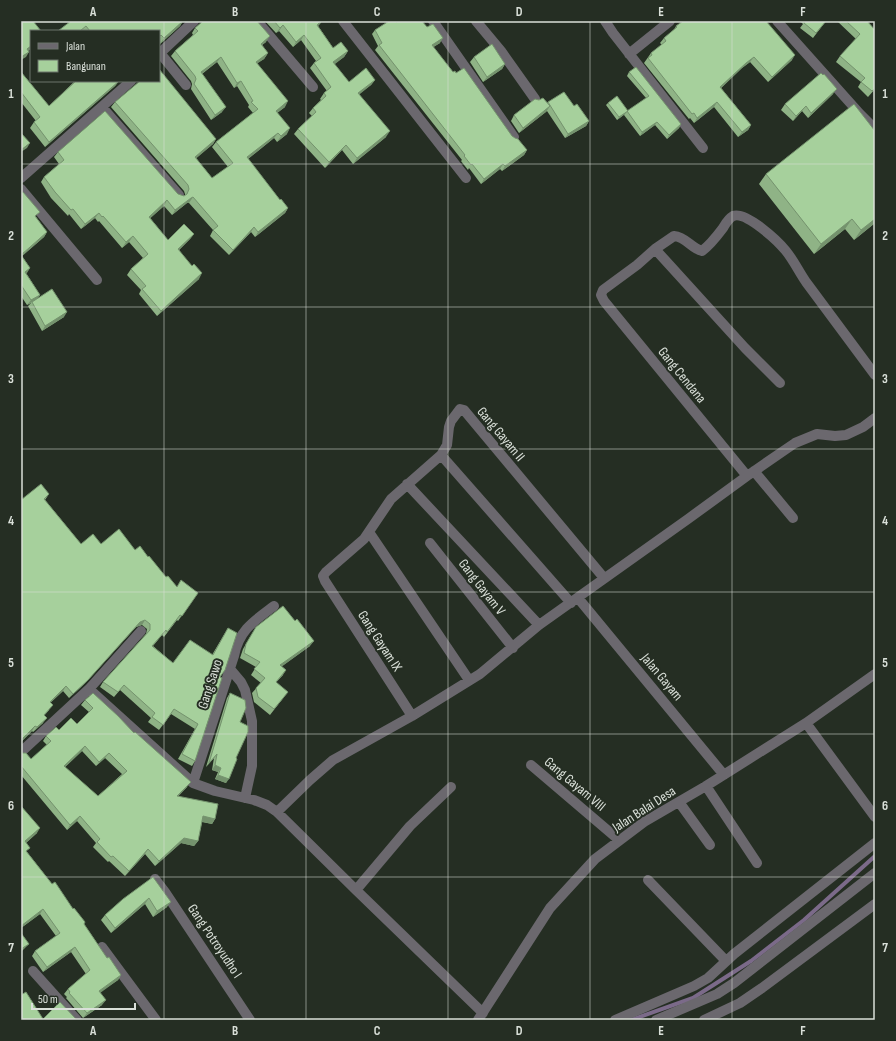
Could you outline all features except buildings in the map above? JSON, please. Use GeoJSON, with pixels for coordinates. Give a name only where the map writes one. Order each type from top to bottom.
{"type":"FeatureCollection","features":[{"type":"Feature","properties":{"kind":"street"},"geometry":{"type":"LineString","coordinates":[[186,85],[160,54],[194,21]]}},
{"type":"Feature","properties":{"kind":"street"},"geometry":{"type":"LineString","coordinates":[[257,21],[312,87]]}},
{"type":"Feature","properties":{"kind":"street"},"geometry":{"type":"LineString","coordinates":[[343,21],[466,178]]}},
{"type":"Feature","properties":{"kind":"street"},"geometry":{"type":"LineString","coordinates":[[432,21],[514,137]]}},
{"type":"Feature","properties":{"kind":"street"},"geometry":{"type":"LineString","coordinates":[[476,21],[501,51],[535,99]]}},
{"type":"Feature","properties":{"kind":"street"},"geometry":{"type":"LineString","coordinates":[[605,21],[703,148]]}},
{"type":"Feature","properties":{"kind":"street"},"geometry":{"type":"LineString","coordinates":[[629,54],[670,21]]}},
{"type":"Feature","properties":{"kind":"street"},"geometry":{"type":"LineString","coordinates":[[777,21],[875,129]]}},
{"type":"Feature","properties":{"kind":"street"},"geometry":{"type":"LineString","coordinates":[[21,178],[130,82]]}},
{"type":"Feature","properties":{"kind":"street"},"geometry":{"type":"LineString","coordinates":[[102,107],[179,195]]}},
{"type":"Feature","properties":{"kind":"street"},"geometry":{"type":"LineString","coordinates":[[21,189],[97,280]]}},
{"type":"Feature","properties":{"kind":"street"},"geometry":{"type":"LineString","coordinates":[[780,383],[745,348],[655,249],[674,236],[682,238],[702,251],[728,220],[734,216],[740,216],[748,219],[768,234],[785,250],[797,266],[806,282],[875,375]]}},
{"type":"Feature","properties":{"kind":"street","name":"Gang Cendana"},"geometry":{"type":"LineString","coordinates":[[655,249],[603,290],[601,295],[604,301],[750,473],[793,518]]}},
{"type":"Feature","properties":{"kind":"street","name":"Gang Gayam II"},"geometry":{"type":"LineString","coordinates":[[325,581],[323,576],[326,572],[362,541],[391,499],[440,455],[447,445],[451,422],[460,409],[462,409],[604,578]]}},
{"type":"Feature","properties":{"kind":"street"},"geometry":{"type":"LineString","coordinates":[[277,812],[333,760],[412,716],[480,674],[539,625],[647,549],[750,473],[795,443],[817,434],[835,436],[846,435],[863,427],[875,418]]}},
{"type":"Feature","properties":{"kind":"street","name":"Jalan Gayam"},"geometry":{"type":"LineString","coordinates":[[440,455],[574,601],[724,775]]}},
{"type":"Feature","properties":{"kind":"street"},"geometry":{"type":"LineString","coordinates":[[407,484],[539,625]]}},
{"type":"Feature","properties":{"kind":"street"},"geometry":{"type":"LineString","coordinates":[[369,532],[469,680]]}},
{"type":"Feature","properties":{"kind":"street","name":"Gang Gayam V"},"geometry":{"type":"LineString","coordinates":[[430,542],[513,648]]}},
{"type":"Feature","properties":{"kind":"street","name":"Gang Gayam IX"},"geometry":{"type":"LineString","coordinates":[[325,581],[412,716]]}},
{"type":"Feature","properties":{"kind":"street","name":"Gang Sawo"},"geometry":{"type":"LineString","coordinates":[[193,783],[242,632],[274,606]]}},
{"type":"Feature","properties":{"kind":"street"},"geometry":{"type":"LineString","coordinates":[[21,752],[89,689],[141,631]]}},
{"type":"Feature","properties":{"kind":"street"},"geometry":{"type":"LineString","coordinates":[[230,669],[241,682],[245,690],[252,721],[252,766],[245,798]]}},
{"type":"Feature","properties":{"kind":"street","name":"Jalan Balai Desa"},"geometry":{"type":"LineString","coordinates":[[481,1016],[550,908],[595,858],[644,822],[724,775],[806,723],[875,674]]}},
{"type":"Feature","properties":{"kind":"street"},"geometry":{"type":"LineString","coordinates":[[89,689],[193,783],[215,791],[267,805],[277,812],[481,1016]]}},
{"type":"Feature","properties":{"kind":"street"},"geometry":{"type":"LineString","coordinates":[[806,723],[875,817]]}},
{"type":"Feature","properties":{"kind":"street","name":"Gang Gayam VIII"},"geometry":{"type":"LineString","coordinates":[[531,765],[619,840]]}},
{"type":"Feature","properties":{"kind":"street"},"geometry":{"type":"LineString","coordinates":[[706,786],[757,863]]}},
{"type":"Feature","properties":{"kind":"street"},"geometry":{"type":"LineString","coordinates":[[356,890],[410,826],[451,787]]}},
{"type":"Feature","properties":{"kind":"street"},"geometry":{"type":"LineString","coordinates":[[679,802],[710,845]]}},
{"type":"Feature","properties":{"kind":"street"},"geometry":{"type":"LineString","coordinates":[[615,1020],[709,979],[726,961],[875,843]]}},
{"type":"Feature","properties":{"kind":"street"},"geometry":{"type":"LineString","coordinates":[[656,1020],[739,980],[875,873]]}},
{"type":"Feature","properties":{"kind":"street","name":"Gang Potroyudho I"},"geometry":{"type":"LineString","coordinates":[[155,879],[250,1020]]}},
{"type":"Feature","properties":{"kind":"street"},"geometry":{"type":"LineString","coordinates":[[648,880],[726,961]]}},
{"type":"Feature","properties":{"kind":"street"},"geometry":{"type":"LineString","coordinates":[[704,1020],[740,1003],[875,904]]}},
{"type":"Feature","properties":{"kind":"street"},"geometry":{"type":"LineString","coordinates":[[102,947],[156,1020]]}},
{"type":"Feature","properties":{"kind":"street"},"geometry":{"type":"LineString","coordinates":[[33,971],[77,1020]]}},
{"type":"Feature","properties":{"kind":"street"},"geometry":{"type":"LineString","coordinates":[[709,979],[716,992]]}},
{"type":"Feature","properties":{"kind":"waterway"},"geometry":{"type":"LineString","coordinates":[[631,1020],[693,998],[751,961],[804,920],[875,856]]}}]}
